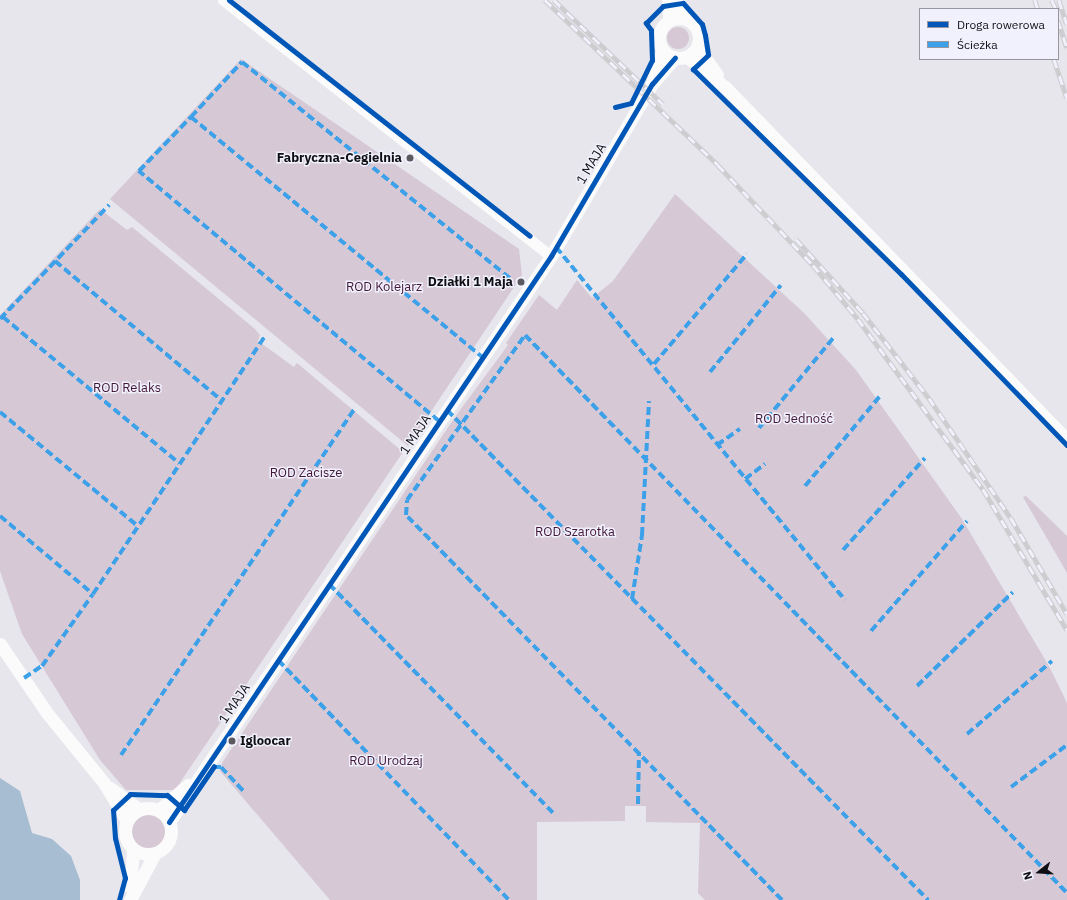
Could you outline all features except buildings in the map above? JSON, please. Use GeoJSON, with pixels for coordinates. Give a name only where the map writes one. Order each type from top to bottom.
{"type":"FeatureCollection","features":[{"type":"Feature","properties":{"kind":"street"},"geometry":{"type":"LineString","coordinates":[[223,0],[550,256]]}},
{"type":"Feature","properties":{"kind":"street"},"geometry":{"type":"LineString","coordinates":[[668,0],[669,20]]}},
{"type":"Feature","properties":{"kind":"street"},"geometry":{"type":"LineString","coordinates":[[678,0],[682,18],[697,29],[697,47],[726,88],[1067,440]]}},
{"type":"Feature","properties":{"kind":"street"},"geometry":{"type":"LineString","coordinates":[[682,18],[669,20],[659,31],[662,50],[681,58],[726,88]]}},
{"type":"Feature","properties":{"kind":"street"},"geometry":{"type":"LineString","coordinates":[[681,58],[697,47]]}},
{"type":"Feature","properties":{"kind":"street","name":"1 MAJA"},"geometry":{"type":"LineString","coordinates":[[170,822],[197,777],[550,256],[652,84],[662,50]]}},
{"type":"Feature","properties":{"kind":"street","name":"1 MAJA"},"geometry":{"type":"LineString","coordinates":[[652,84],[681,58]]}},
{"type":"Feature","properties":{"kind":"street"},"geometry":{"type":"LineString","coordinates":[[0,644],[47,713],[104,783],[127,821],[125,836],[134,849],[129,900]]}},
{"type":"Feature","properties":{"kind":"street","name":"1 MAJA"},"geometry":{"type":"LineString","coordinates":[[159,810],[197,777]]}},
{"type":"Feature","properties":{"kind":"street"},"geometry":{"type":"LineString","coordinates":[[104,783],[140,809],[159,810],[170,822],[170,838],[155,853],[129,900]]}},
{"type":"Feature","properties":{"kind":"street"},"geometry":{"type":"LineString","coordinates":[[127,821],[140,809]]}},
{"type":"Feature","properties":{"kind":"street"},"geometry":{"type":"LineString","coordinates":[[134,849],[155,853]]}},
{"type":"Feature","properties":{"kind":"green space"},"geometry":{"type":"Polygon","coordinates":[[[674,27],[682,27],[689,34],[689,42],[682,49],[674,49],[667,42],[667,34],[674,27]]]}},
{"type":"Feature","properties":{"kind":"green space","name":"ROD Kolejarz"},"geometry":{"type":"Polygon","coordinates":[[[241,59],[519,249],[522,275],[408,446],[110,199],[241,59]]]}},
{"type":"Feature","properties":{"kind":"green space"},"geometry":{"type":"Polygon","coordinates":[[[675,194],[804,313],[856,370],[962,519],[1050,668],[1067,703],[1067,900],[705,900],[698,893],[700,823],[646,822],[646,806],[625,806],[625,821],[537,822],[537,900],[330,900],[220,771],[222,763],[455,417],[508,345],[506,343],[539,295],[557,310],[577,280],[592,298],[613,281],[675,194]]]}},
{"type":"Feature","properties":{"kind":"green space"},"geometry":{"type":"Polygon","coordinates":[[[100,209],[127,230],[132,227],[255,329],[260,335],[258,341],[294,367],[297,363],[403,452],[175,790],[126,790],[100,760],[22,634],[0,571],[0,315],[100,209]]]}},
{"type":"Feature","properties":{"kind":"green space"},"geometry":{"type":"Polygon","coordinates":[[[1026,496],[1067,536],[1067,573],[1023,497],[1026,496]]]}},
{"type":"Feature","properties":{"kind":"green space"},"geometry":{"type":"Polygon","coordinates":[[[146,815],[152,815],[161,820],[165,826],[165,838],[161,844],[152,849],[146,849],[137,844],[132,835],[132,829],[137,820],[146,815]]]}},
{"type":"Feature","properties":{"kind":"water"},"geometry":{"type":"Polygon","coordinates":[[[0,778],[20,791],[32,833],[52,839],[71,856],[80,880],[80,900],[0,900],[0,778]]]}},
{"type":"Feature","properties":{"kind":"railway"},"geometry":{"type":"LineString","coordinates":[[545,0],[718,165],[813,265],[858,319],[983,489],[1067,630]]}},
{"type":"Feature","properties":{"kind":"railway"},"geometry":{"type":"LineString","coordinates":[[554,0],[663,104]]}},
{"type":"Feature","properties":{"kind":"railway"},"geometry":{"type":"LineString","coordinates":[[1035,0],[1038,8]]}},
{"type":"Feature","properties":{"kind":"railway"},"geometry":{"type":"LineString","coordinates":[[1052,0],[1056,8]]}},
{"type":"Feature","properties":{"kind":"railway"},"geometry":{"type":"LineString","coordinates":[[1059,0],[1067,24]]}},
{"type":"Feature","properties":{"kind":"railway"},"geometry":{"type":"LineString","coordinates":[[1059,23],[1067,48]]}},
{"type":"Feature","properties":{"kind":"railway"},"geometry":{"type":"LineString","coordinates":[[1054,60],[1067,98]]}},
{"type":"Feature","properties":{"kind":"railway"},"geometry":{"type":"LineString","coordinates":[[796,239],[863,313],[929,398],[1011,518],[1067,614]]}},
{"type":"Feature","properties":{"kind":"marked path"},"geometry":{"type":"LineString","coordinates":[[191,117],[242,62],[511,279]]}},
{"type":"Feature","properties":{"kind":"marked path"},"geometry":{"type":"LineString","coordinates":[[439,421],[139,171],[191,117],[482,357]]}},
{"type":"Feature","properties":{"kind":"marked path"},"geometry":{"type":"LineString","coordinates":[[0,319],[109,205]]}},
{"type":"Feature","properties":{"kind":"marked path"},"geometry":{"type":"LineString","coordinates":[[556,247],[845,600]]}},
{"type":"Feature","properties":{"kind":"marked path"},"geometry":{"type":"LineString","coordinates":[[654,364],[747,254]]}},
{"type":"Feature","properties":{"kind":"marked path"},"geometry":{"type":"LineString","coordinates":[[55,261],[221,400]]}},
{"type":"Feature","properties":{"kind":"marked path"},"geometry":{"type":"LineString","coordinates":[[710,372],[781,285]]}},
{"type":"Feature","properties":{"kind":"marked path"},"geometry":{"type":"LineString","coordinates":[[3,317],[179,463]]}},
{"type":"Feature","properties":{"kind":"marked path"},"geometry":{"type":"LineString","coordinates":[[24,678],[42,666],[93,594],[266,335]]}},
{"type":"Feature","properties":{"kind":"marked path"},"geometry":{"type":"LineString","coordinates":[[782,900],[406,515],[407,500],[525,335],[1067,893]]}},
{"type":"Feature","properties":{"kind":"marked path"},"geometry":{"type":"LineString","coordinates":[[759,428],[834,337]]}},
{"type":"Feature","properties":{"kind":"marked path"},"geometry":{"type":"LineString","coordinates":[[805,486],[880,396]]}},
{"type":"Feature","properties":{"kind":"marked path"},"geometry":{"type":"LineString","coordinates":[[632,599],[642,535],[649,401]]}},
{"type":"Feature","properties":{"kind":"marked path"},"geometry":{"type":"LineString","coordinates":[[121,755],[355,408]]}},
{"type":"Feature","properties":{"kind":"marked path"},"geometry":{"type":"LineString","coordinates":[[447,410],[928,900]]}},
{"type":"Feature","properties":{"kind":"marked path"},"geometry":{"type":"LineString","coordinates":[[0,412],[138,526]]}},
{"type":"Feature","properties":{"kind":"marked path"},"geometry":{"type":"LineString","coordinates":[[717,445],[740,429]]}},
{"type":"Feature","properties":{"kind":"marked path"},"geometry":{"type":"LineString","coordinates":[[843,550],[925,458]]}},
{"type":"Feature","properties":{"kind":"marked path"},"geometry":{"type":"LineString","coordinates":[[745,479],[765,464]]}},
{"type":"Feature","properties":{"kind":"marked path"},"geometry":{"type":"LineString","coordinates":[[0,516],[93,594]]}},
{"type":"Feature","properties":{"kind":"marked path"},"geometry":{"type":"LineString","coordinates":[[871,631],[967,521]]}},
{"type":"Feature","properties":{"kind":"marked path"},"geometry":{"type":"LineString","coordinates":[[329,584],[554,814]]}},
{"type":"Feature","properties":{"kind":"marked path"},"geometry":{"type":"LineString","coordinates":[[917,686],[1013,592]]}},
{"type":"Feature","properties":{"kind":"marked path"},"geometry":{"type":"LineString","coordinates":[[278,660],[509,900]]}},
{"type":"Feature","properties":{"kind":"marked path"},"geometry":{"type":"LineString","coordinates":[[967,734],[1052,661]]}},
{"type":"Feature","properties":{"kind":"marked path"},"geometry":{"type":"LineString","coordinates":[[1011,787],[1067,745]]}},
{"type":"Feature","properties":{"kind":"marked path"},"geometry":{"type":"LineString","coordinates":[[638,804],[639,752]]}},
{"type":"Feature","properties":{"kind":"marked path"},"geometry":{"type":"LineString","coordinates":[[216,767],[221,767],[244,792]]}},
{"type":"Feature","properties":{"kind":"cycle path"},"geometry":{"type":"LineString","coordinates":[[229,0],[530,236]]}},
{"type":"Feature","properties":{"kind":"cycle path"},"geometry":{"type":"LineString","coordinates":[[615,107],[631,103],[652,60],[651,30],[646,23],[663,6],[683,3],[702,24],[705,35],[708,55],[693,69],[901,274],[1067,445]]}},
{"type":"Feature","properties":{"kind":"cycle path"},"geometry":{"type":"LineString","coordinates":[[169,822],[551,256],[652,84],[675,58]]}},
{"type":"Feature","properties":{"kind":"cycle path"},"geometry":{"type":"LineString","coordinates":[[119,900],[125,878],[115,838],[113,810],[130,794],[167,795],[184,810],[214,766]]}},
{"type":"Feature","properties":{"kind":"place","name":"Fabryczna-Cegielnia"},"geometry":{"type":"Point","coordinates":[410,158]}},
{"type":"Feature","properties":{"kind":"place","name":"Działki 1 Maja"},"geometry":{"type":"Point","coordinates":[521,282]}},
{"type":"Feature","properties":{"kind":"place","name":"Igloocar"},"geometry":{"type":"Point","coordinates":[232,741]}},
{"type":"Feature","properties":{"kind":"park label","name":"ROD Relaks"},"geometry":{"type":"Point","coordinates":[127,388]}},
{"type":"Feature","properties":{"kind":"park label","name":"ROD Jedność"},"geometry":{"type":"Point","coordinates":[794,419]}},
{"type":"Feature","properties":{"kind":"park label","name":"ROD Zacisze"},"geometry":{"type":"Point","coordinates":[306,473]}},
{"type":"Feature","properties":{"kind":"park label","name":"ROD Szarotka"},"geometry":{"type":"Point","coordinates":[575,532]}},
{"type":"Feature","properties":{"kind":"park label","name":"ROD Urodzaj"},"geometry":{"type":"Point","coordinates":[386,761]}}]}
